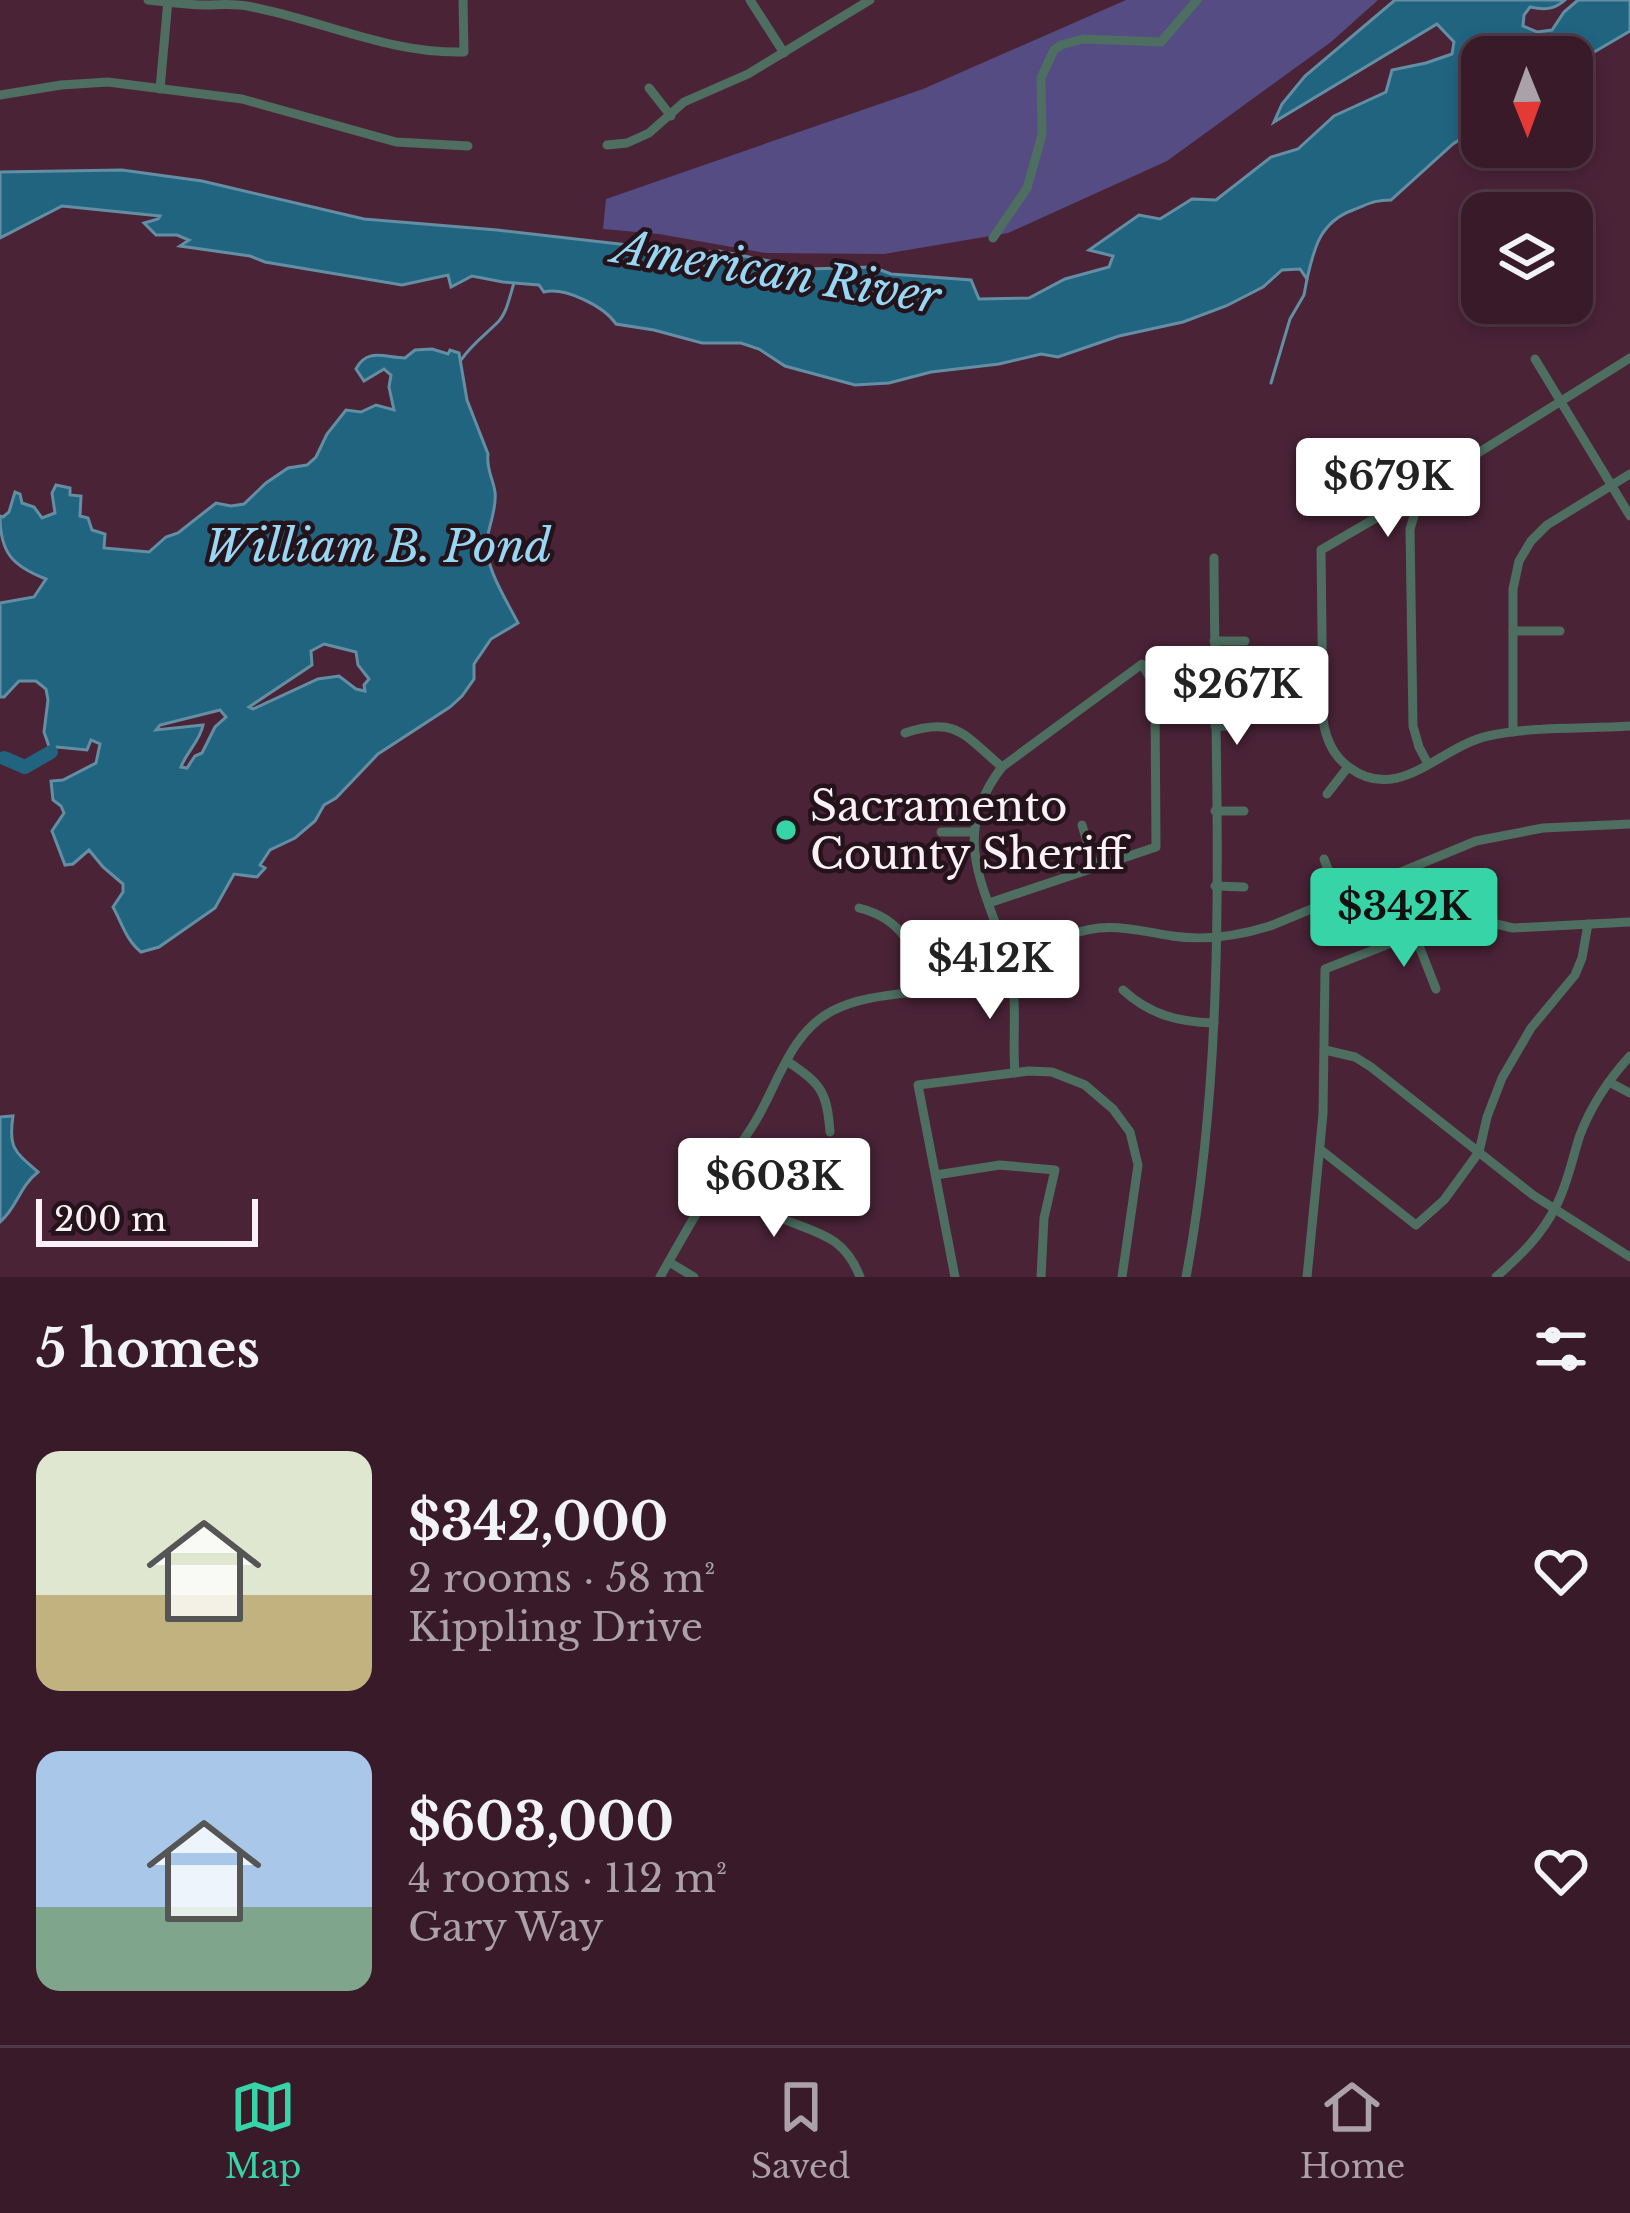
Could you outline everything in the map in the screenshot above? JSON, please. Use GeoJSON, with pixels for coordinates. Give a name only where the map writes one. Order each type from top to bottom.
{"type":"FeatureCollection","features":[{"type":"Feature","properties":{"kind":"street"},"geometry":{"type":"LineString","coordinates":[[148,0],[254,4],[393,47],[464,52],[463,0]]}},
{"type":"Feature","properties":{"kind":"street"},"geometry":{"type":"LineString","coordinates":[[750,0],[784,53]]}},
{"type":"Feature","properties":{"kind":"street"},"geometry":{"type":"LineString","coordinates":[[607,146],[638,139],[683,102],[748,74],[870,0]]}},
{"type":"Feature","properties":{"kind":"street"},"geometry":{"type":"LineString","coordinates":[[993,238],[1027,188],[1042,135],[1041,78],[1054,50],[1083,39],[1161,42],[1197,0]]}},
{"type":"Feature","properties":{"kind":"street"},"geometry":{"type":"LineString","coordinates":[[160,89],[168,1]]}},
{"type":"Feature","properties":{"kind":"street"},"geometry":{"type":"LineString","coordinates":[[0,95],[108,82],[242,99],[396,142],[468,146]]}},
{"type":"Feature","properties":{"kind":"street"},"geometry":{"type":"LineString","coordinates":[[649,88],[670,116]]}},
{"type":"Feature","properties":{"kind":"street"},"geometry":{"type":"LineString","coordinates":[[1428,764],[1413,726],[1414,511],[1438,478],[1630,358]]}},
{"type":"Feature","properties":{"kind":"street"},"geometry":{"type":"LineString","coordinates":[[1535,359],[1630,516]]}},
{"type":"Feature","properties":{"kind":"street"},"geometry":{"type":"LineString","coordinates":[[1513,733],[1513,583],[1524,550],[1547,525],[1630,474]]}},
{"type":"Feature","properties":{"kind":"street"},"geometry":{"type":"LineString","coordinates":[[1414,511],[1381,515],[1321,550],[1323,720],[1328,742],[1348,767],[1366,777],[1388,780],[1409,776],[1466,742],[1513,733],[1630,726]]}},
{"type":"Feature","properties":{"kind":"street"},"geometry":{"type":"LineString","coordinates":[[1186,1277],[1206,1138],[1214,1023],[1214,558]]}},
{"type":"Feature","properties":{"kind":"street"},"geometry":{"type":"LineString","coordinates":[[1513,631],[1560,631]]}},
{"type":"Feature","properties":{"kind":"street"},"geometry":{"type":"LineString","coordinates":[[1214,641],[1245,641]]}},
{"type":"Feature","properties":{"kind":"street"},"geometry":{"type":"LineString","coordinates":[[989,903],[1156,848],[1155,700],[1142,664],[1002,767],[988,785],[973,832],[975,861],[1014,992],[1015,1073]]}},
{"type":"Feature","properties":{"kind":"street"},"geometry":{"type":"LineString","coordinates":[[905,733],[935,724],[952,728],[1002,767]]}},
{"type":"Feature","properties":{"kind":"street"},"geometry":{"type":"LineString","coordinates":[[1215,726],[1244,727]]}},
{"type":"Feature","properties":{"kind":"street"},"geometry":{"type":"LineString","coordinates":[[1327,794],[1348,767]]}},
{"type":"Feature","properties":{"kind":"street"},"geometry":{"type":"LineString","coordinates":[[1215,811],[1244,811]]}},
{"type":"Feature","properties":{"kind":"street"},"geometry":{"type":"LineString","coordinates":[[660,1277],[787,1061],[805,1033],[830,1012],[965,982],[1055,938],[1096,928],[1215,938],[1270,926],[1456,848],[1501,835],[1630,824]]}},
{"type":"Feature","properties":{"kind":"street"},"geometry":{"type":"LineString","coordinates":[[1082,825],[1095,868]]}},
{"type":"Feature","properties":{"kind":"street"},"geometry":{"type":"LineString","coordinates":[[940,832],[973,832]]}},
{"type":"Feature","properties":{"kind":"street"},"geometry":{"type":"LineString","coordinates":[[1324,859],[1339,897]]}},
{"type":"Feature","properties":{"kind":"street"},"geometry":{"type":"LineString","coordinates":[[1215,886],[1244,887]]}},
{"type":"Feature","properties":{"kind":"street"},"geometry":{"type":"LineString","coordinates":[[859,908],[879,915],[906,938],[918,962],[922,992]]}},
{"type":"Feature","properties":{"kind":"street"},"geometry":{"type":"LineString","coordinates":[[1307,1277],[1321,1150],[1325,969],[1439,922],[1460,918],[1513,928],[1630,922]]}},
{"type":"Feature","properties":{"kind":"street"},"geometry":{"type":"LineString","coordinates":[[1321,1150],[1416,1225],[1444,1200],[1479,1152],[1502,1078],[1531,1028],[1575,975],[1588,924]]}},
{"type":"Feature","properties":{"kind":"street"},"geometry":{"type":"LineString","coordinates":[[1414,933],[1436,989]]}},
{"type":"Feature","properties":{"kind":"street"},"geometry":{"type":"LineString","coordinates":[[1123,990],[1164,1016],[1214,1023]]}},
{"type":"Feature","properties":{"kind":"street"},"geometry":{"type":"LineString","coordinates":[[1325,1050],[1371,1067],[1554,1210],[1630,1257]]}},
{"type":"Feature","properties":{"kind":"street"},"geometry":{"type":"LineString","coordinates":[[1496,1277],[1525,1251],[1554,1210],[1585,1124],[1630,1056]]}},
{"type":"Feature","properties":{"kind":"street"},"geometry":{"type":"LineString","coordinates":[[787,1061],[823,1091],[830,1132]]}},
{"type":"Feature","properties":{"kind":"street"},"geometry":{"type":"LineString","coordinates":[[955,1277],[918,1084],[1052,1072],[1075,1080],[1113,1108],[1130,1132],[1138,1177],[1122,1277]]}},
{"type":"Feature","properties":{"kind":"street"},"geometry":{"type":"LineString","coordinates":[[1609,1082],[1630,1093]]}},
{"type":"Feature","properties":{"kind":"street"},"geometry":{"type":"LineString","coordinates":[[936,1175],[1000,1165],[1055,1170],[1044,1218],[1041,1277]]}},
{"type":"Feature","properties":{"kind":"street"},"geometry":{"type":"LineString","coordinates":[[716,1182],[761,1210],[829,1237],[847,1252],[860,1277]]}},
{"type":"Feature","properties":{"kind":"street"},"geometry":{"type":"LineString","coordinates":[[669,1262],[694,1277]]}},
{"type":"Feature","properties":{"kind":"shaded area"},"geometry":{"type":"Polygon","coordinates":[[[1126,0],[1378,0],[1331,42],[1167,161],[1008,233],[884,254],[766,253],[603,229],[606,199],[923,89],[1126,0]]]}},
{"type":"Feature","properties":{"kind":"water","name":"American River"},"geometry":{"type":"Polygon","coordinates":[[[1395,0],[1565,0],[1549,8],[1530,7],[1523,26],[1537,32],[1552,30],[1578,0],[1630,0],[1630,31],[1593,53],[1593,36],[1461,36],[1461,139],[1391,200],[1367,204],[1333,221],[1316,247],[1307,279],[1300,269],[1282,270],[1263,287],[1226,306],[1058,357],[1041,354],[889,383],[855,385],[785,366],[741,343],[702,343],[616,324],[583,299],[544,292],[539,285],[472,276],[451,287],[448,275],[402,285],[180,246],[189,240],[156,235],[144,223],[160,216],[62,206],[0,238],[0,172],[122,170],[202,181],[364,219],[698,253],[719,251],[809,269],[873,267],[891,274],[971,280],[979,299],[1029,298],[1065,279],[1109,267],[1113,256],[1089,250],[1139,215],[1160,219],[1192,199],[1216,200],[1271,157],[1298,149],[1334,116],[1386,92],[1392,70],[1452,54],[1454,42],[1437,24],[1274,122],[1305,76],[1395,0]]]}},
{"type":"Feature","properties":{"kind":"water","name":"William B. Pond"},"geometry":{"type":"Polygon","coordinates":[[[415,350],[459,353],[467,400],[488,454],[495,492],[487,540],[489,561],[518,623],[491,639],[474,664],[474,679],[462,696],[378,754],[324,805],[315,821],[270,850],[257,877],[234,874],[215,908],[159,947],[141,952],[113,907],[123,884],[89,850],[65,865],[52,831],[64,813],[53,800],[51,781],[96,763],[100,744],[91,740],[87,750],[57,747],[51,752],[44,732],[46,689],[36,681],[19,681],[0,697],[0,603],[34,597],[46,579],[10,556],[2,539],[0,516],[9,512],[15,492],[42,518],[55,513],[52,493],[56,485],[70,488],[70,495],[81,496],[80,516],[88,518],[92,530],[105,534],[104,548],[149,552],[216,503],[244,504],[288,468],[307,465],[346,410],[361,412],[376,405],[394,410],[391,375],[384,369],[364,381],[356,369],[371,356],[405,358],[415,350]],[[324,644],[311,651],[312,665],[249,707],[318,679],[339,676],[365,691],[369,679],[358,665],[356,652],[324,644]],[[220,710],[156,730],[203,725],[181,767],[187,768],[202,753],[215,727],[226,717],[220,710]]]}},
{"type":"Feature","properties":{"kind":"water"},"geometry":{"type":"Polygon","coordinates":[[[13,1116],[15,1148],[38,1172],[0,1222],[0,1117],[13,1116]]]}},
{"type":"Feature","properties":{"kind":"waterway"},"geometry":{"type":"LineString","coordinates":[[1271,383],[1307,279]]}},
{"type":"Feature","properties":{"kind":"waterway"},"geometry":{"type":"LineString","coordinates":[[461,360],[501,318],[514,283]]}},
{"type":"Feature","properties":{"kind":"waterway"},"geometry":{"type":"LineString","coordinates":[[4,758],[25,767],[51,752]]}},
{"type":"Feature","properties":{"kind":"place","name":"Sacramento County Sheriff"},"geometry":{"type":"Point","coordinates":[786,830]}}]}
